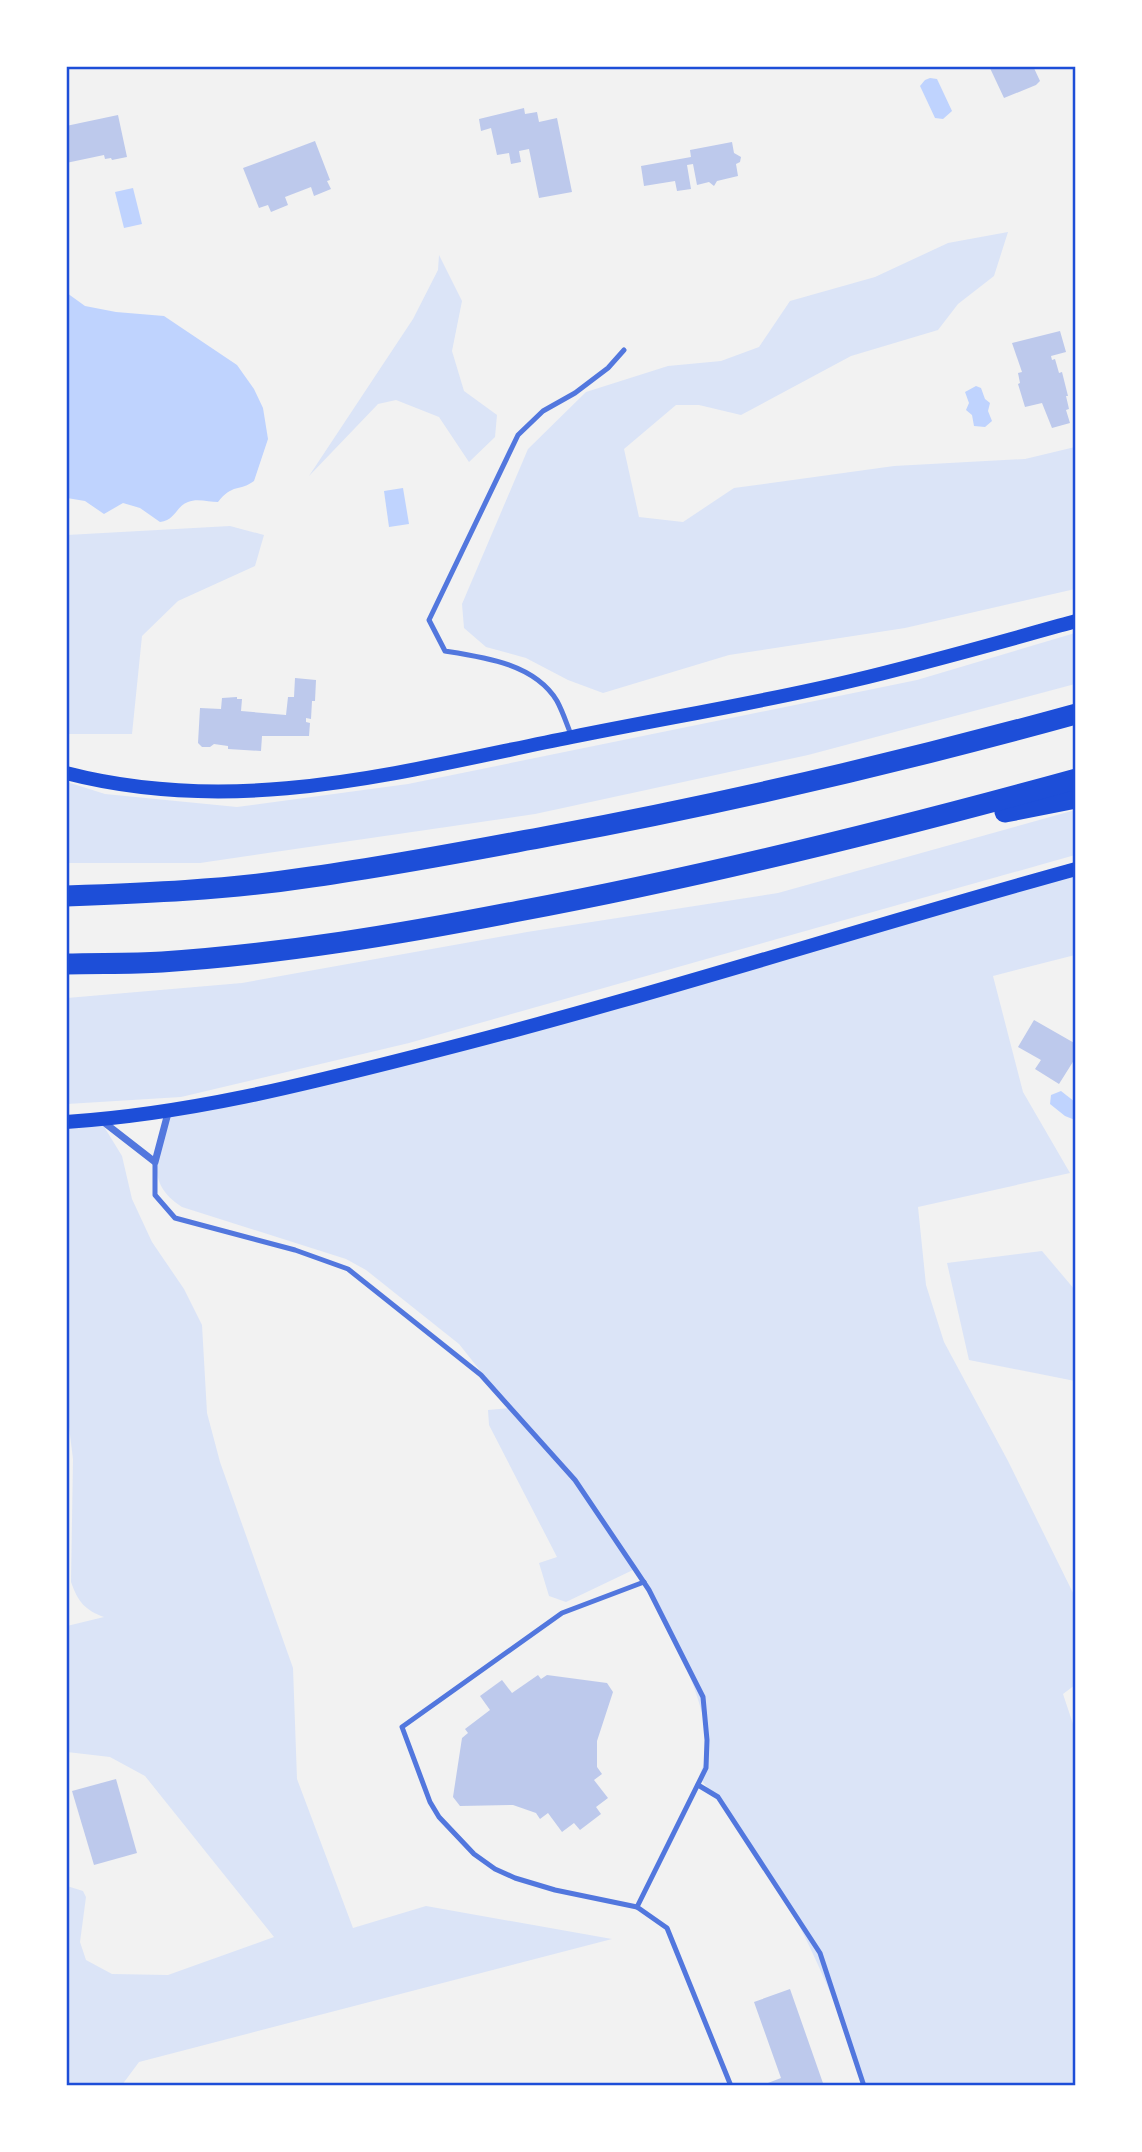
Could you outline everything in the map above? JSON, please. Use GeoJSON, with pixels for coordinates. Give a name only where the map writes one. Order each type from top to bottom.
{"type":"FeatureCollection","features":[{"type":"Feature","properties":{"kind":"highway"},"geometry":{"type":"LineString","coordinates":[[66,895],[162,892],[302,879],[460,853],[618,823],[794,785],[1076,714]]}},
{"type":"Feature","properties":{"kind":"highway"},"geometry":{"type":"LineString","coordinates":[[797,852],[1076,779]]}},
{"type":"Feature","properties":{"kind":"highway"},"geometry":{"type":"LineString","coordinates":[[66,964],[162,962],[307,947],[468,921],[615,893],[797,852],[1076,798]]}},
{"type":"Feature","properties":{"kind":"main road"},"geometry":{"type":"LineString","coordinates":[[66,773],[111,783],[168,790],[230,792],[354,780],[848,681],[1076,621]]}},
{"type":"Feature","properties":{"kind":"main road"},"geometry":{"type":"LineString","coordinates":[[66,1122],[168,1112],[269,1092],[524,1029],[1076,869]]}},
{"type":"Feature","properties":{"kind":"street"},"geometry":{"type":"LineString","coordinates":[[101,1120],[155,1162],[168,1112]]}},
{"type":"Feature","properties":{"kind":"lane"},"geometry":{"type":"LineString","coordinates":[[572,737],[556,701],[541,681],[492,658],[445,650],[429,621],[518,435],[543,411],[575,393],[608,368],[624,350]]}},
{"type":"Feature","properties":{"kind":"lane"},"geometry":{"type":"LineString","coordinates":[[155,1162],[155,1195],[175,1218],[295,1250],[348,1269],[481,1375],[575,1480],[644,1582],[703,1697],[707,1740],[706,1768],[637,1907]]}},
{"type":"Feature","properties":{"kind":"lane"},"geometry":{"type":"LineString","coordinates":[[644,1582],[562,1614],[402,1727],[430,1802],[439,1818],[474,1854],[495,1869],[515,1878],[555,1890],[637,1907],[667,1928],[731,2085]]}},
{"type":"Feature","properties":{"kind":"lane"},"geometry":{"type":"LineString","coordinates":[[698,1785],[718,1797],[820,1953],[864,2085]]}},
{"type":"Feature","properties":{"kind":"shaded area"},"geometry":{"type":"Polygon","coordinates":[[[1008,232],[994,276],[958,304],[938,330],[851,356],[741,415],[699,405],[676,405],[624,449],[639,517],[683,522],[734,488],[894,466],[1025,459],[1075,447],[1075,589],[905,628],[729,655],[603,693],[568,680],[526,658],[486,647],[464,628],[462,604],[528,449],[586,392],[668,366],[721,361],[759,347],[790,301],[875,277],[948,243],[1008,232]]]}},
{"type":"Feature","properties":{"kind":"shaded area"},"geometry":{"type":"Polygon","coordinates":[[[439,255],[462,301],[452,351],[464,391],[497,415],[495,437],[469,462],[439,417],[396,400],[378,404],[309,476],[413,319],[438,270],[439,255]]]}},
{"type":"Feature","properties":{"kind":"shaded area"},"geometry":{"type":"Polygon","coordinates":[[[230,526],[264,535],[255,566],[178,601],[142,636],[132,734],[67,734],[67,535],[230,526]]]}},
{"type":"Feature","properties":{"kind":"shaded area"},"geometry":{"type":"Polygon","coordinates":[[[1075,633],[1075,684],[808,755],[535,814],[200,863],[67,863],[67,782],[105,794],[237,807],[408,784],[917,680],[1075,633]]]}},
{"type":"Feature","properties":{"kind":"shaded area"},"geometry":{"type":"Polygon","coordinates":[[[1075,810],[1075,855],[409,1043],[181,1097],[67,1104],[67,998],[242,983],[527,932],[778,893],[1075,810]]]}},
{"type":"Feature","properties":{"kind":"shaded area"},"geometry":{"type":"Polygon","coordinates":[[[1075,869],[1075,955],[993,976],[1023,1092],[1070,1173],[918,1207],[926,1285],[944,1342],[1008,1461],[1075,1597],[1075,1685],[1063,1694],[1076,1733],[1075,2085],[866,2085],[830,1992],[786,1901],[745,1835],[699,1777],[708,1749],[699,1703],[670,1630],[635,1569],[566,1602],[549,1596],[539,1563],[557,1557],[489,1425],[488,1410],[510,1408],[459,1344],[366,1270],[346,1259],[182,1207],[162,1187],[158,1176],[158,1153],[168,1113],[269,1092],[1075,869]]]}},
{"type":"Feature","properties":{"kind":"shaded area"},"geometry":{"type":"Polygon","coordinates":[[[67,1122],[103,1125],[122,1156],[132,1199],[152,1242],[184,1289],[202,1325],[207,1413],[220,1462],[293,1668],[297,1779],[353,1928],[426,1906],[612,1939],[139,2062],[122,2085],[67,2085],[67,1886],[83,1891],[86,1897],[80,1942],[86,1960],[112,1974],[168,1975],[274,1937],[145,1776],[110,1757],[67,1752],[67,1626],[104,1617],[83,1604],[71,1582],[73,1459],[66,1403],[67,1122]]]}},
{"type":"Feature","properties":{"kind":"shaded area"},"geometry":{"type":"Polygon","coordinates":[[[1042,1251],[1075,1290],[1075,1381],[969,1360],[947,1263],[1042,1251]]]}},
{"type":"Feature","properties":{"kind":"water"},"geometry":{"type":"Polygon","coordinates":[[[930,78],[937,79],[952,111],[943,119],[935,118],[920,86],[930,78]]]}},
{"type":"Feature","properties":{"kind":"water"},"geometry":{"type":"Polygon","coordinates":[[[133,188],[142,224],[124,228],[115,192],[133,188]]]}},
{"type":"Feature","properties":{"kind":"water"},"geometry":{"type":"Polygon","coordinates":[[[67,293],[85,306],[164,316],[237,365],[254,389],[263,408],[268,439],[254,481],[228,492],[218,502],[188,502],[169,519],[160,522],[140,508],[123,503],[104,514],[85,501],[67,498],[67,293]]]}},
{"type":"Feature","properties":{"kind":"water"},"geometry":{"type":"Polygon","coordinates":[[[976,386],[981,388],[985,399],[990,403],[988,411],[992,421],[985,427],[974,426],[972,415],[966,410],[969,403],[965,392],[976,386]]]}},
{"type":"Feature","properties":{"kind":"water"},"geometry":{"type":"Polygon","coordinates":[[[403,488],[409,524],[389,527],[384,491],[403,488]]]}},
{"type":"Feature","properties":{"kind":"water"},"geometry":{"type":"Polygon","coordinates":[[[1061,1091],[1075,1102],[1075,1120],[1050,1104],[1051,1095],[1061,1091]]]}},
{"type":"Feature","properties":{"kind":"building"},"geometry":{"type":"Polygon","coordinates":[[[989,66],[1033,66],[1040,81],[1004,98],[989,66]]]}},
{"type":"Feature","properties":{"kind":"building"},"geometry":{"type":"Polygon","coordinates":[[[524,108],[525,114],[537,112],[539,122],[557,118],[572,192],[539,198],[529,149],[519,151],[521,162],[511,164],[509,153],[497,155],[491,128],[481,131],[479,119],[524,108]]]}},
{"type":"Feature","properties":{"kind":"building"},"geometry":{"type":"Polygon","coordinates":[[[118,115],[127,157],[112,160],[105,159],[104,155],[66,163],[66,126],[118,115]]]}},
{"type":"Feature","properties":{"kind":"building"},"geometry":{"type":"Polygon","coordinates":[[[315,141],[331,189],[314,196],[311,187],[285,197],[288,205],[271,212],[268,205],[259,208],[243,168],[315,141]]]}},
{"type":"Feature","properties":{"kind":"building"},"geometry":{"type":"Polygon","coordinates":[[[732,142],[734,153],[741,157],[736,164],[738,176],[717,181],[714,186],[709,182],[697,185],[693,164],[687,165],[691,189],[677,191],[675,181],[644,186],[641,166],[691,157],[690,150],[732,142]]]}},
{"type":"Feature","properties":{"kind":"building"},"geometry":{"type":"Polygon","coordinates":[[[1060,331],[1066,352],[1051,356],[1052,360],[1055,359],[1059,373],[1062,372],[1068,396],[1069,409],[1066,410],[1070,423],[1052,428],[1042,403],[1025,407],[1018,384],[1018,373],[1022,372],[1012,343],[1060,331]]]}},
{"type":"Feature","properties":{"kind":"building"},"geometry":{"type":"Polygon","coordinates":[[[295,678],[316,680],[311,719],[306,718],[306,722],[310,723],[309,736],[262,736],[261,751],[228,749],[228,746],[214,744],[202,747],[198,743],[200,708],[221,709],[222,698],[237,697],[242,699],[241,711],[286,715],[288,697],[294,697],[295,678]]]}},
{"type":"Feature","properties":{"kind":"building"},"geometry":{"type":"Polygon","coordinates":[[[1034,1020],[1076,1044],[1076,1057],[1059,1084],[1035,1069],[1041,1060],[1018,1047],[1034,1020]]]}},
{"type":"Feature","properties":{"kind":"building"},"geometry":{"type":"Polygon","coordinates":[[[538,1675],[541,1679],[547,1675],[607,1683],[613,1692],[597,1741],[597,1767],[602,1774],[594,1780],[608,1798],[596,1807],[601,1814],[580,1830],[574,1823],[562,1832],[548,1813],[540,1819],[536,1813],[513,1805],[460,1806],[453,1797],[462,1738],[468,1733],[465,1729],[490,1710],[480,1696],[502,1680],[512,1693],[538,1675]]]}},
{"type":"Feature","properties":{"kind":"building"},"geometry":{"type":"Polygon","coordinates":[[[116,1779],[137,1853],[94,1865],[72,1791],[116,1779]]]}},
{"type":"Feature","properties":{"kind":"building"},"geometry":{"type":"Polygon","coordinates":[[[790,1989],[824,2086],[760,2086],[781,2078],[754,2002],[790,1989]]]}}]}
